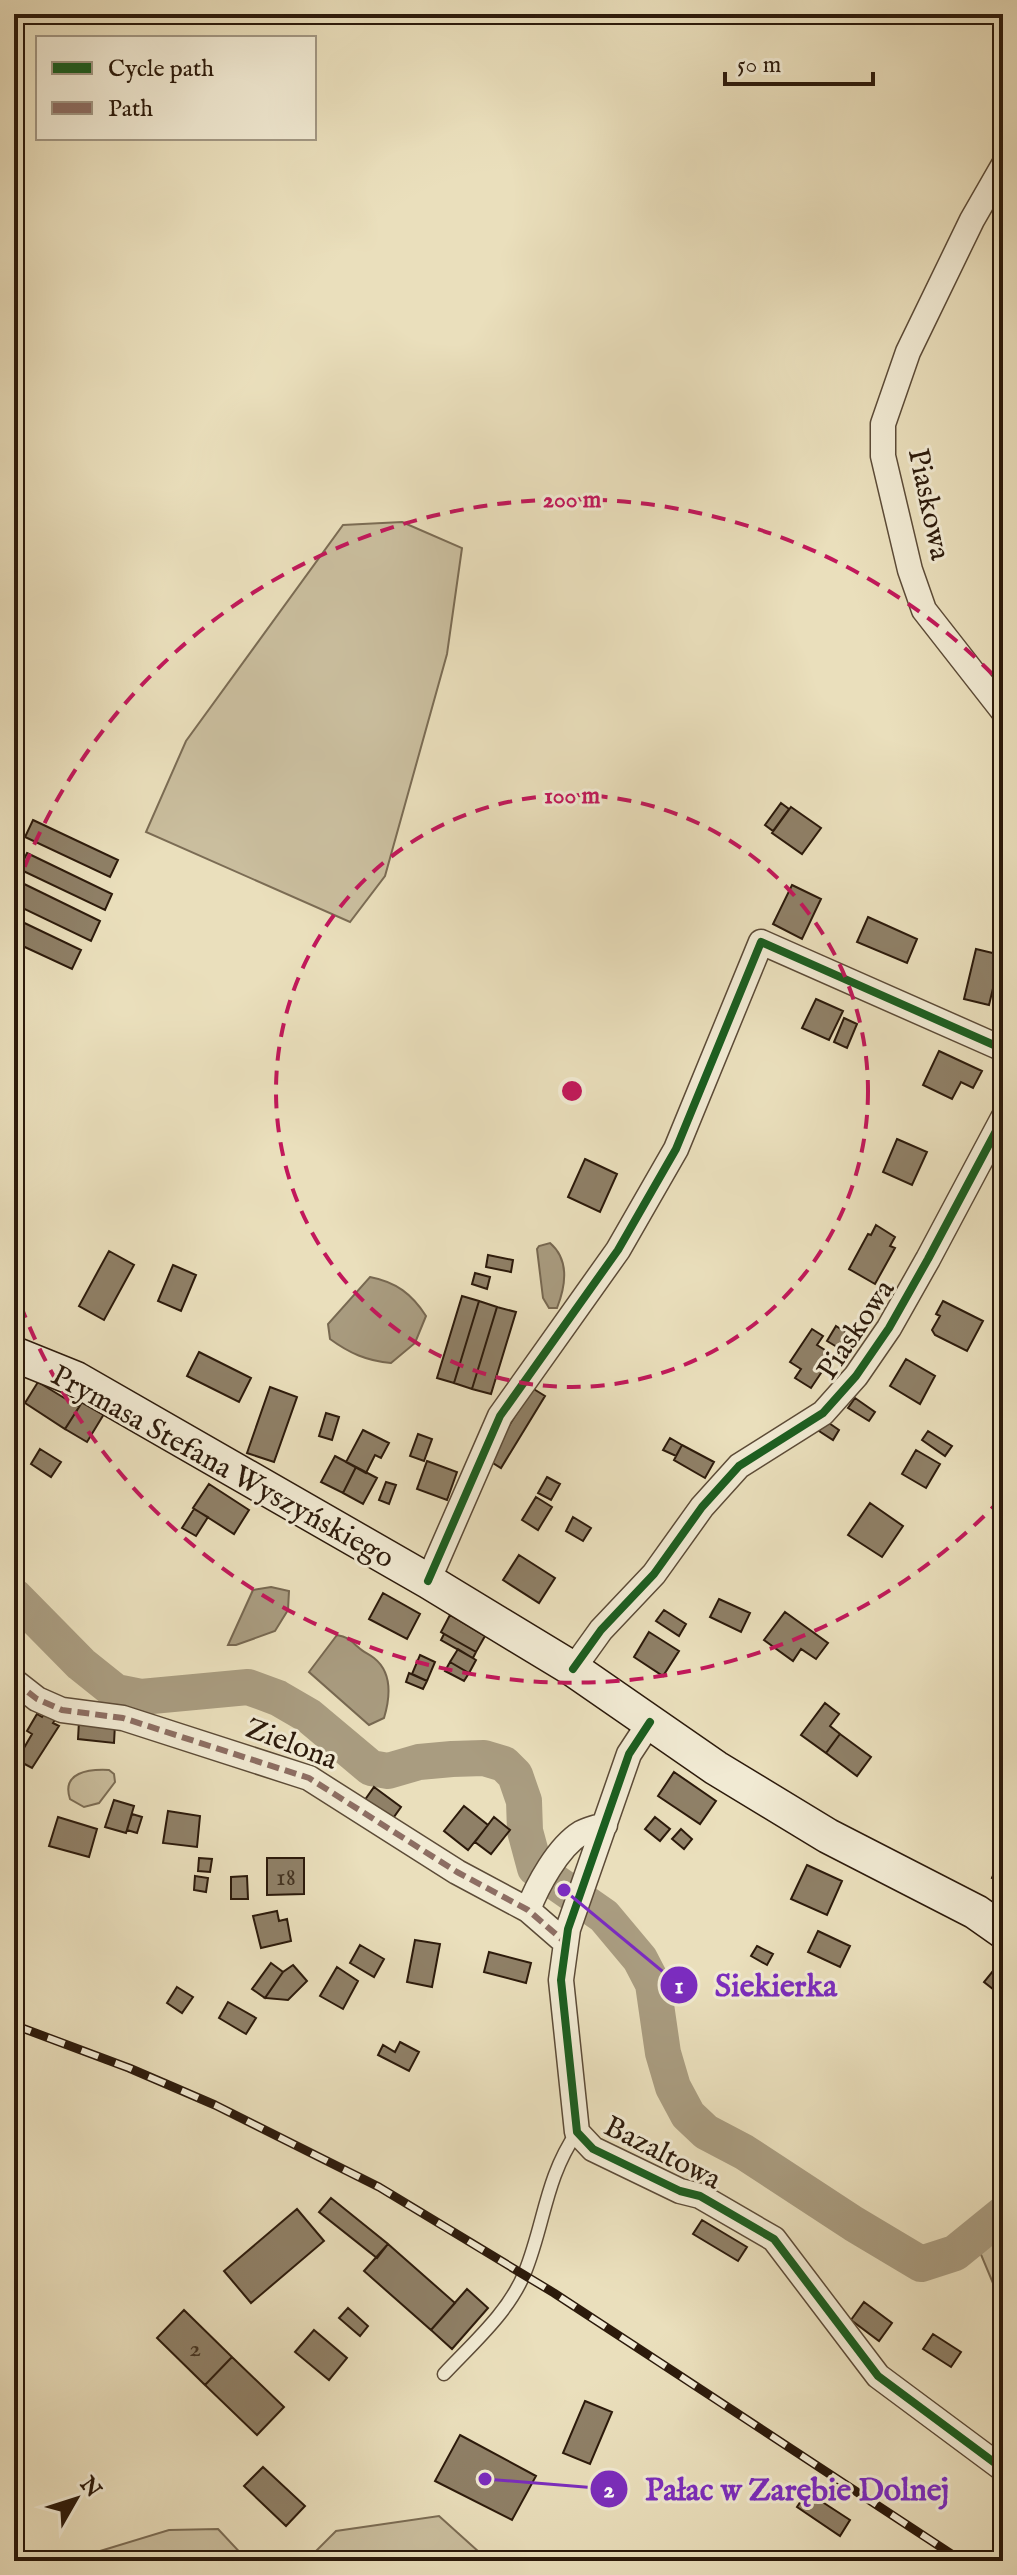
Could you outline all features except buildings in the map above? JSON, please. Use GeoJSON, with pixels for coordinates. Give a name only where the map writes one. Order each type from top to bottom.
{"type":"FeatureCollection","features":[{"type":"Feature","properties":{"kind":"main road","name":"Prymasa Stefana Wyszyńskiego"},"geometry":{"type":"LineString","coordinates":[[14,1354],[76,1379],[428,1581],[573,1669],[716,1768],[832,1839],[976,1912],[1003,1931]]}},
{"type":"Feature","properties":{"kind":"street","name":"Piaskowa"},"geometry":{"type":"LineString","coordinates":[[1003,166],[908,352],[883,424],[883,456],[910,570],[924,610],[1003,711]]}},
{"type":"Feature","properties":{"kind":"street"},"geometry":{"type":"LineString","coordinates":[[428,1581],[500,1416],[618,1250],[676,1149],[761,942],[1003,1049]]}},
{"type":"Feature","properties":{"kind":"street","name":"Piaskowa"},"geometry":{"type":"LineString","coordinates":[[573,1669],[601,1630],[654,1574],[702,1507],[739,1466],[823,1413],[856,1376],[889,1328],[1003,1118]]}},
{"type":"Feature","properties":{"kind":"street","name":"Zielona"},"geometry":{"type":"LineString","coordinates":[[14,1681],[37,1699],[62,1710],[123,1718],[309,1778],[457,1872],[528,1910],[567,1936]]}},
{"type":"Feature","properties":{"kind":"street","name":"Bazaltowa"},"geometry":{"type":"LineString","coordinates":[[650,1722],[629,1754],[567,1936],[561,1980],[577,2132],[593,2149],[680,2191],[700,2196],[774,2239],[878,2376],[1003,2469]]}},
{"type":"Feature","properties":{"kind":"street"},"geometry":{"type":"LineString","coordinates":[[528,1910],[536,1887],[573,1838],[605,1825]]}},
{"type":"Feature","properties":{"kind":"lane"},"geometry":{"type":"LineString","coordinates":[[444,2374],[507,2304],[524,2275],[546,2195],[563,2152],[577,2132]]}},
{"type":"Feature","properties":{"kind":"shaded area"},"geometry":{"type":"Polygon","coordinates":[[[402,522],[462,548],[447,654],[385,876],[350,922],[146,832],[186,741],[343,525],[402,522]]]}},
{"type":"Feature","properties":{"kind":"shaded area"},"geometry":{"type":"Polygon","coordinates":[[[550,1243],[561,1257],[564,1273],[563,1291],[557,1308],[549,1308],[543,1298],[537,1249],[550,1243]]]}},
{"type":"Feature","properties":{"kind":"shaded area"},"geometry":{"type":"Polygon","coordinates":[[[370,1277],[402,1290],[426,1316],[415,1343],[391,1363],[359,1356],[330,1339],[328,1324],[370,1277]]]}},
{"type":"Feature","properties":{"kind":"shaded area"},"geometry":{"type":"Polygon","coordinates":[[[271,1587],[289,1591],[288,1610],[275,1631],[228,1645],[253,1590],[271,1587]]]}},
{"type":"Feature","properties":{"kind":"shaded area"},"geometry":{"type":"Polygon","coordinates":[[[337,1635],[349,1639],[374,1658],[387,1678],[388,1702],[384,1718],[369,1725],[309,1672],[337,1635]]]}},
{"type":"Feature","properties":{"kind":"shaded area"},"geometry":{"type":"Polygon","coordinates":[[[93,1770],[109,1770],[114,1774],[115,1782],[99,1803],[84,1807],[70,1799],[69,1783],[73,1778],[93,1770]]]}},
{"type":"Feature","properties":{"kind":"shaded area"},"geometry":{"type":"Polygon","coordinates":[[[1003,2224],[1003,2307],[977,2245],[1003,2224]]]}},
{"type":"Feature","properties":{"kind":"shaded area"},"geometry":{"type":"Polygon","coordinates":[[[439,2516],[489,2561],[306,2561],[336,2531],[439,2516]]]}},
{"type":"Feature","properties":{"kind":"shaded area"},"geometry":{"type":"Polygon","coordinates":[[[218,2529],[248,2561],[79,2561],[87,2555],[169,2530],[218,2529]]]}},
{"type":"Feature","properties":{"kind":"waterway"},"geometry":{"type":"LineString","coordinates":[[14,1596],[81,1664],[116,1692],[141,1697],[248,1687],[278,1698],[309,1716],[371,1768],[388,1771],[419,1762],[484,1758],[504,1764],[515,1775],[524,1801],[525,1831],[535,1868],[604,1916],[640,1959],[653,1984],[663,2053],[673,2087],[688,2115],[706,2132],[744,2152],[921,2264],[955,2253],[1003,2214]]}},
{"type":"Feature","properties":{"kind":"railway"},"geometry":{"type":"LineString","coordinates":[[14,2025],[129,2068],[215,2105],[379,2187],[554,2293],[962,2561]]}},
{"type":"Feature","properties":{"kind":"marked path"},"geometry":{"type":"LineString","coordinates":[[14,1681],[37,1699],[62,1710],[123,1718],[309,1778],[457,1872],[528,1910],[566,1943]]}},
{"type":"Feature","properties":{"kind":"cycle path"},"geometry":{"type":"LineString","coordinates":[[428,1581],[500,1416],[618,1250],[676,1149],[761,942],[1003,1049]]}},
{"type":"Feature","properties":{"kind":"cycle path"},"geometry":{"type":"LineString","coordinates":[[573,1669],[601,1630],[654,1574],[702,1507],[739,1466],[823,1413],[856,1376],[889,1328],[1003,1118]]}},
{"type":"Feature","properties":{"kind":"cycle path"},"geometry":{"type":"LineString","coordinates":[[650,1722],[629,1754],[568,1929],[561,1980],[577,2132],[593,2149],[680,2191],[700,2196],[774,2239],[878,2376],[1003,2469]]}},
{"type":"Feature","properties":{"kind":"place","name":"Siekierka"},"geometry":{"type":"Point","coordinates":[564,1890]}},
{"type":"Feature","properties":{"kind":"place","name":"Pałac w Zarębie Dolnej"},"geometry":{"type":"Point","coordinates":[485,2479]}}]}
